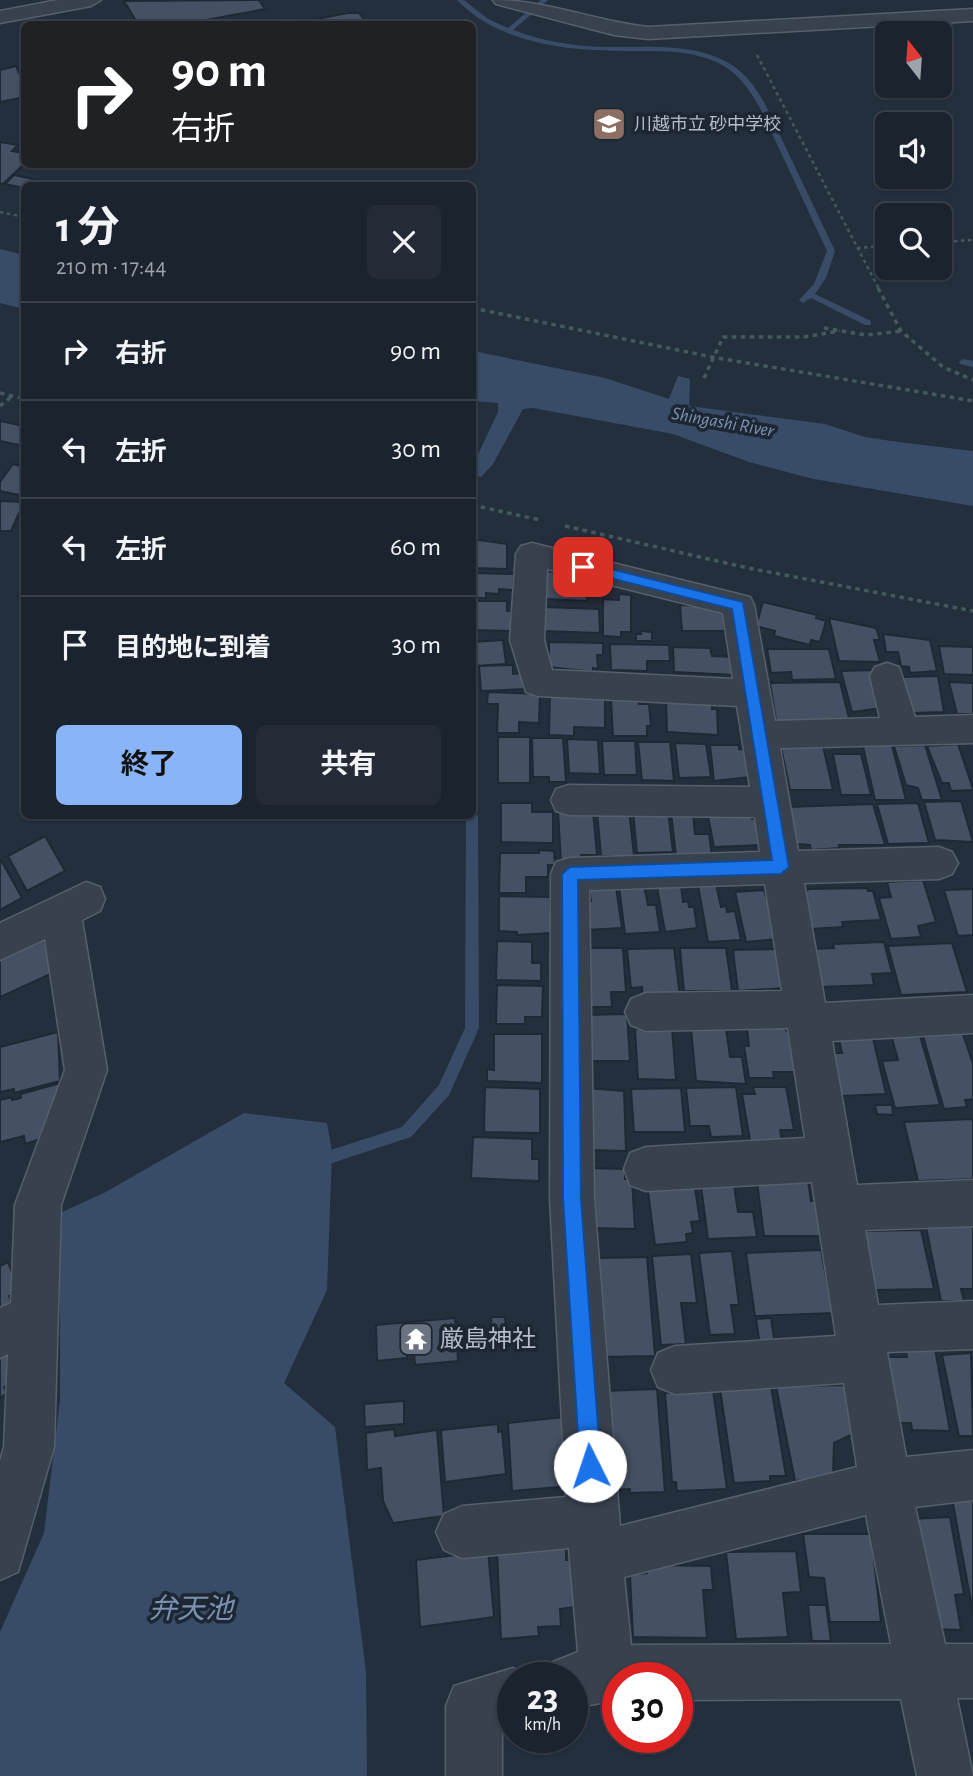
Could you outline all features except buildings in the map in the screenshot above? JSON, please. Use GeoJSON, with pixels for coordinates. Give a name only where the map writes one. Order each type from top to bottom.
{"type":"FeatureCollection","features":[{"type":"Feature","properties":{"kind":"street"},"geometry":{"type":"LineString","coordinates":[[12,22],[91,0]]}},
{"type":"Feature","properties":{"kind":"street"},"geometry":{"type":"LineString","coordinates":[[503,0],[625,30],[675,33],[973,15]]}},
{"type":"Feature","properties":{"kind":"street"},"geometry":{"type":"LineString","coordinates":[[752,694],[538,683],[527,640],[532,554],[738,606],[885,1485],[947,1671],[944,1776]]}},
{"type":"Feature","properties":{"kind":"street"},"geometry":{"type":"LineString","coordinates":[[887,676],[901,731]]}},
{"type":"Feature","properties":{"kind":"street"},"geometry":{"type":"LineString","coordinates":[[760,735],[973,729]]}},
{"type":"Feature","properties":{"kind":"street"},"geometry":{"type":"LineString","coordinates":[[569,800],[771,802]]}},
{"type":"Feature","properties":{"kind":"street"},"geometry":{"type":"LineString","coordinates":[[939,863],[570,874],[572,1199],[595,1539],[590,1677],[947,1671]]}},
{"type":"Feature","properties":{"kind":"street"},"geometry":{"type":"LineString","coordinates":[[0,942],[74,907],[86,1070],[38,1205],[17,1325],[29,1447],[0,1554]]}},
{"type":"Feature","properties":{"kind":"street"},"geometry":{"type":"LineString","coordinates":[[646,1012],[807,1016],[973,1014]]}},
{"type":"Feature","properties":{"kind":"street"},"geometry":{"type":"LineString","coordinates":[[646,1169],[831,1159]]}},
{"type":"Feature","properties":{"kind":"street"},"geometry":{"type":"LineString","coordinates":[[839,1208],[973,1203]]}},
{"type":"Feature","properties":{"kind":"street"},"geometry":{"type":"LineString","coordinates":[[675,1370],[862,1344],[973,1325]]}},
{"type":"Feature","properties":{"kind":"street"},"geometry":{"type":"LineString","coordinates":[[461,1532],[595,1539],[885,1485],[973,1475]]}},
{"type":"Feature","properties":{"kind":"street"},"geometry":{"type":"LineString","coordinates":[[474,1776],[474,1706],[497,1700]]}},
{"type":"Feature","properties":{"kind":"path"},"geometry":{"type":"LineString","coordinates":[[743,29],[901,331],[921,345],[942,369],[973,380]]}},
{"type":"Feature","properties":{"kind":"path"},"geometry":{"type":"LineString","coordinates":[[0,212],[21,216]]}},
{"type":"Feature","properties":{"kind":"path"},"geometry":{"type":"LineString","coordinates":[[952,241],[973,240]]}},
{"type":"Feature","properties":{"kind":"path"},"geometry":{"type":"LineString","coordinates":[[857,248],[875,247]]}},
{"type":"Feature","properties":{"kind":"path"},"geometry":{"type":"LineString","coordinates":[[476,309],[712,357],[973,401]]}},
{"type":"Feature","properties":{"kind":"path"},"geometry":{"type":"LineString","coordinates":[[824,328],[866,335],[901,331]]}},
{"type":"Feature","properties":{"kind":"path"},"geometry":{"type":"LineString","coordinates":[[704,377],[723,337],[804,338],[840,331]]}},
{"type":"Feature","properties":{"kind":"path"},"geometry":{"type":"LineString","coordinates":[[0,393],[21,398]]}},
{"type":"Feature","properties":{"kind":"path"},"geometry":{"type":"LineString","coordinates":[[0,406],[12,396]]}},
{"type":"Feature","properties":{"kind":"path"},"geometry":{"type":"LineString","coordinates":[[476,506],[748,568],[973,611]]}},
{"type":"Feature","properties":{"kind":"water"},"geometry":{"type":"Polygon","coordinates":[[[0,249],[21,254],[21,308],[0,303],[0,249]]]}},
{"type":"Feature","properties":{"kind":"water","name":"Shingashi River"},"geometry":{"type":"Polygon","coordinates":[[[476,352],[605,378],[669,399],[678,376],[690,379],[689,406],[825,424],[865,437],[973,451],[973,506],[814,479],[749,462],[673,434],[533,408],[523,409],[493,464],[481,477],[476,476],[476,459],[498,412],[498,403],[476,401],[476,352]]]}},
{"type":"Feature","properties":{"kind":"water","name":"弁天池"},"geometry":{"type":"Polygon","coordinates":[[[244,1113],[327,1123],[332,1152],[327,1290],[284,1383],[335,1427],[366,1672],[367,1776],[0,1776],[0,1632],[44,1533],[60,1400],[60,1213],[104,1193],[244,1113]]]}},
{"type":"Feature","properties":{"kind":"waterway"},"geometry":{"type":"LineString","coordinates":[[460,0],[486,20],[536,39],[587,48],[686,52],[723,62],[737,72],[752,89],[763,108],[831,251],[818,285],[803,300]]}},
{"type":"Feature","properties":{"kind":"waterway"},"geometry":{"type":"LineString","coordinates":[[510,29],[545,0]]}},
{"type":"Feature","properties":{"kind":"waterway"},"geometry":{"type":"LineString","coordinates":[[811,295],[868,323]]}},
{"type":"Feature","properties":{"kind":"waterway"},"geometry":{"type":"LineString","coordinates":[[963,362],[973,364]]}},
{"type":"Feature","properties":{"kind":"waterway"},"geometry":{"type":"LineString","coordinates":[[317,1161],[406,1132],[444,1090],[472,1028],[472,819]]}},
{"type":"Feature","properties":{"kind":"place","name":"川越市立 砂中学校"},"geometry":{"type":"Point","coordinates":[609,124]}},
{"type":"Feature","properties":{"kind":"place","name":"厳島神社"},"geometry":{"type":"Point","coordinates":[416,1339]}},
{"type":"Feature","properties":{"kind":"route"},"geometry":{"type":"LineString","coordinates":[[583,567],[738,606],[781,867],[570,874],[572,1199],[590,1466]]}}]}
